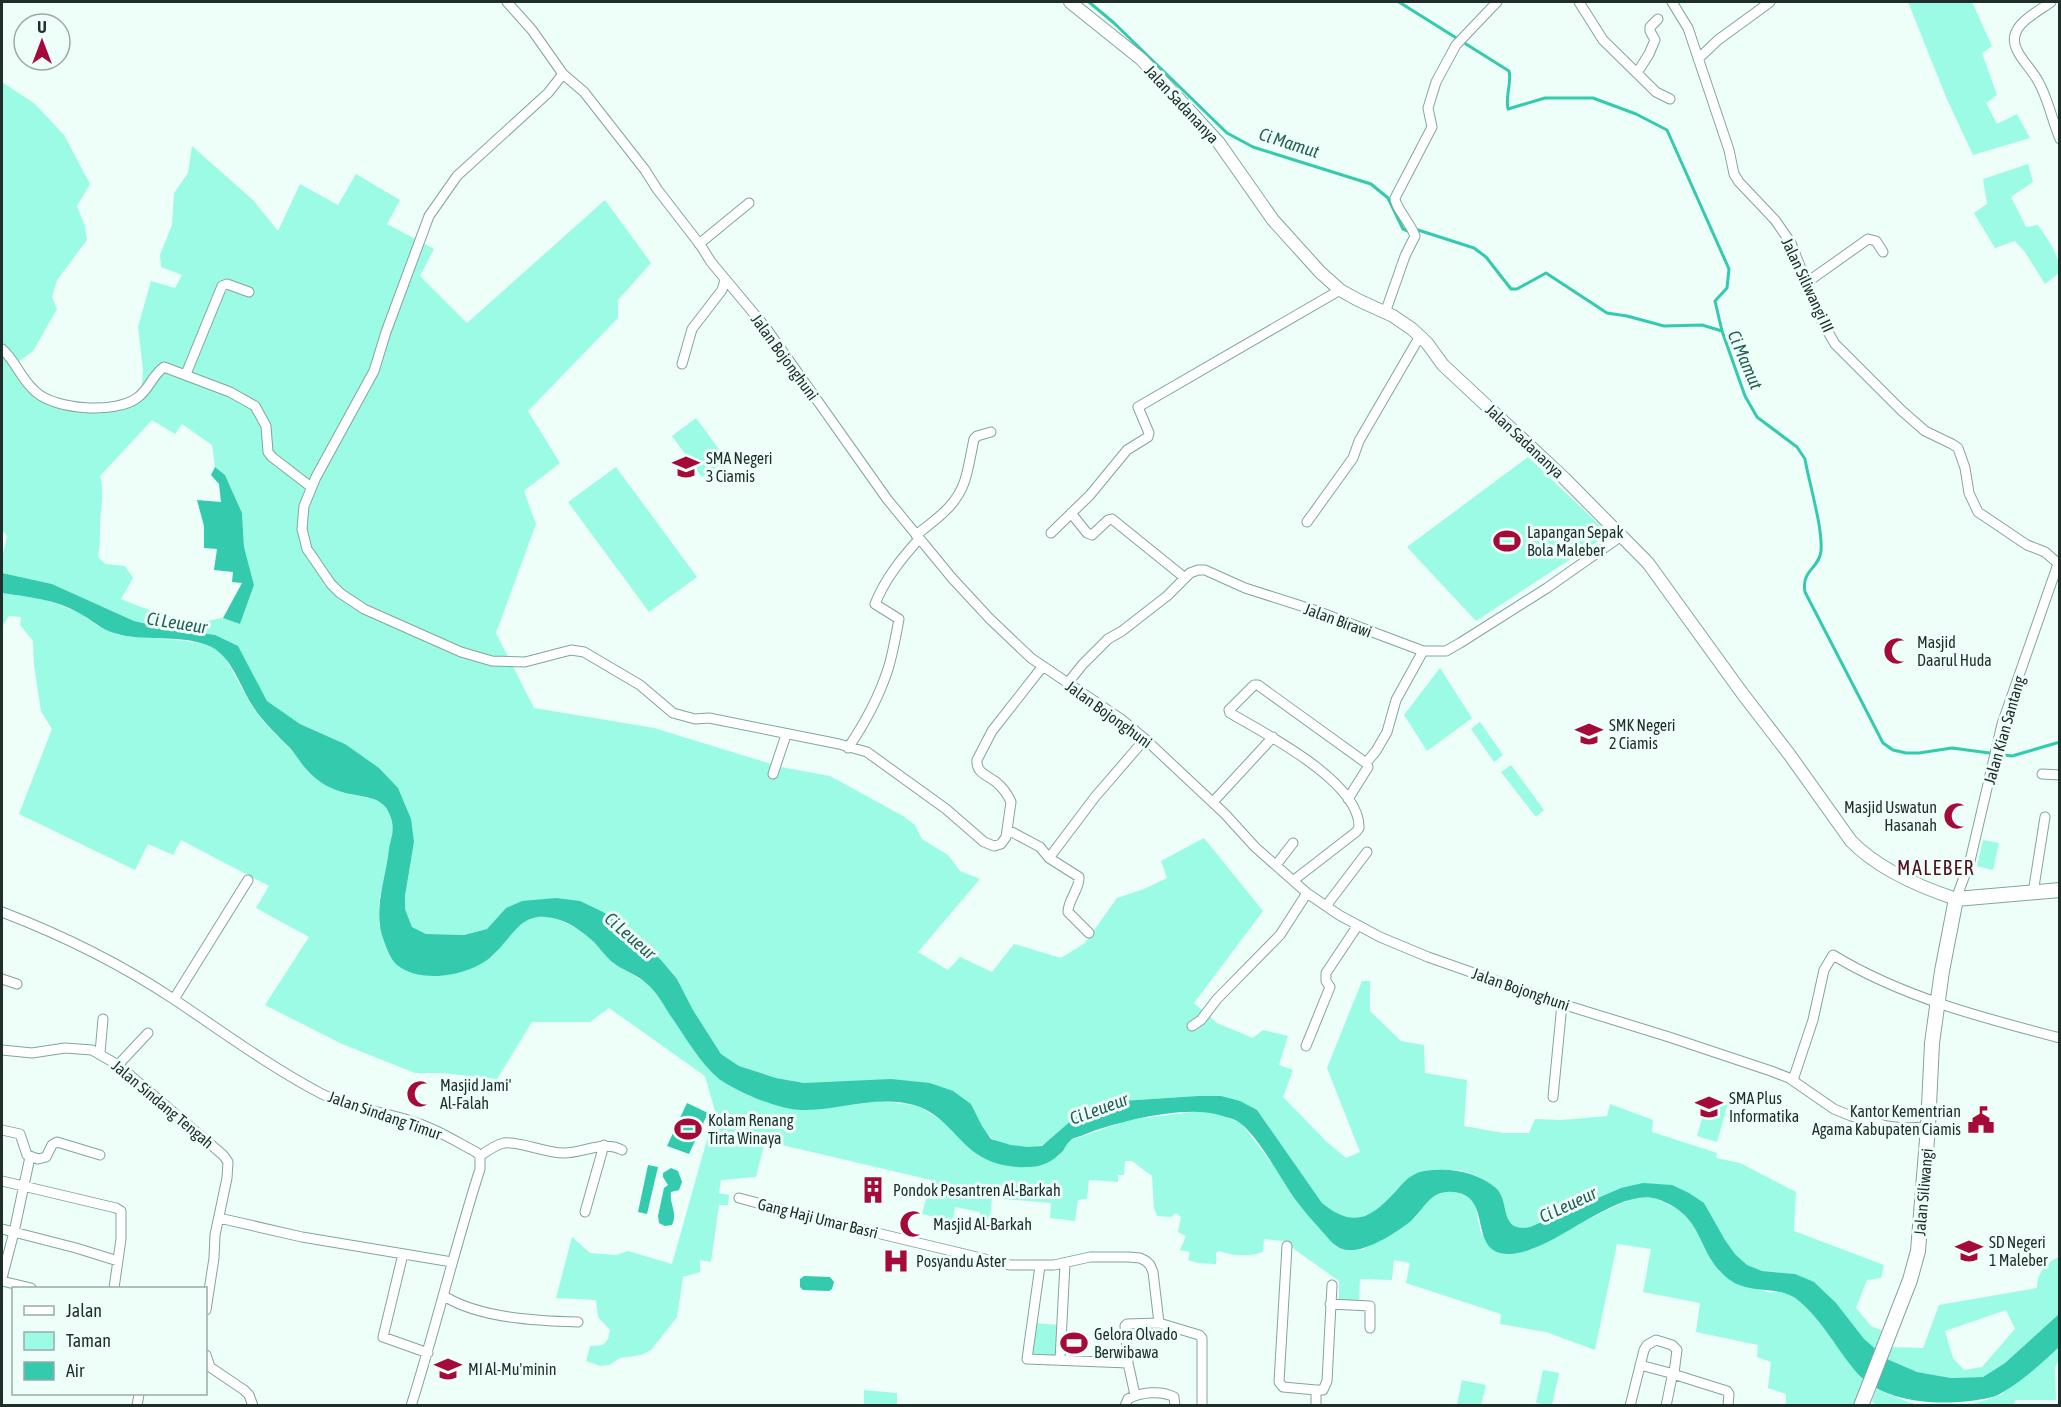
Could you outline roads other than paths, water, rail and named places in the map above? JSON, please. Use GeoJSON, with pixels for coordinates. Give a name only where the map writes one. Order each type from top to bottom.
{"type":"FeatureCollection","features":[{"type":"Feature","properties":{"kind":"main road"},"geometry":{"type":"LineString","coordinates":[[1956,898],[2060,890]]}},
{"type":"Feature","properties":{"kind":"main road","name":"Jalan Siliwangi"},"geometry":{"type":"LineString","coordinates":[[1863,1401],[1910,1280],[1917,1256],[1928,1127],[1932,1042],[1956,898]]}},
{"type":"Feature","properties":{"kind":"street","name":"Jalan Bojonghuni"},"geometry":{"type":"LineString","coordinates":[[507,2],[532,30],[564,74],[584,92],[645,170],[725,279],[766,328],[887,499],[978,607],[1031,658],[1121,719],[1145,739],[1213,802],[1255,847],[1307,893],[1380,937],[1428,957],[1562,1004],[1669,1036],[1771,1071],[1793,1080],[1834,1109],[1851,1116],[1887,1126],[1928,1127]]}},
{"type":"Feature","properties":{"kind":"street","name":"Jalan Sadananya"},"geometry":{"type":"LineString","coordinates":[[1070,2],[1119,40],[1157,75],[1219,143],[1273,220],[1320,272],[1340,290],[1403,322],[1420,336],[1443,365],[1524,439],[1648,563],[1851,841],[1874,860],[1930,890],[1956,898]]}},
{"type":"Feature","properties":{"kind":"street"},"geometry":{"type":"LineString","coordinates":[[1385,313],[1405,256],[1414,238],[1413,231],[1395,203],[1395,198],[1431,129],[1428,108],[1431,94],[1460,40],[1497,2]]}},
{"type":"Feature","properties":{"kind":"street"},"geometry":{"type":"LineString","coordinates":[[1579,2],[1603,40],[1660,95],[1670,99]]}},
{"type":"Feature","properties":{"kind":"street","name":"Jalan Siliwangi III"},"geometry":{"type":"LineString","coordinates":[[1672,2],[1688,28],[1729,150],[1734,174],[1739,183],[1776,220],[1791,243],[1820,318],[1835,344],[1925,431],[1958,448],[1965,468],[1969,493],[1978,512],[2027,545],[2045,552],[2059,565]]}},
{"type":"Feature","properties":{"kind":"street"},"geometry":{"type":"LineString","coordinates":[[1698,59],[1718,40],[1770,2]]}},
{"type":"Feature","properties":{"kind":"street"},"geometry":{"type":"LineString","coordinates":[[2051,2],[2023,21],[2016,29],[2014,37],[2016,49],[2039,82],[2060,139]]}},
{"type":"Feature","properties":{"kind":"street"},"geometry":{"type":"LineString","coordinates":[[1637,73],[1655,40],[1650,27],[1658,19]]}},
{"type":"Feature","properties":{"kind":"street"},"geometry":{"type":"LineString","coordinates":[[564,74],[535,105],[457,176],[429,216],[374,371],[303,506],[302,529],[307,549],[319,568],[340,593],[364,609],[461,652],[492,661],[525,662],[571,650],[584,652],[640,685],[673,712],[695,719],[709,718],[839,744],[867,752],[946,809],[984,842],[999,845],[1006,837],[1008,830],[1011,802],[998,783],[981,772],[976,765],[977,760],[992,731],[1043,666]]}},
{"type":"Feature","properties":{"kind":"street"},"geometry":{"type":"LineString","coordinates":[[699,244],[749,203]]}},
{"type":"Feature","properties":{"kind":"street"},"geometry":{"type":"LineString","coordinates":[[1806,283],[1868,239],[1876,241],[1883,252]]}},
{"type":"Feature","properties":{"kind":"street"},"geometry":{"type":"LineString","coordinates":[[681,364],[692,329],[722,290],[725,279]]}},
{"type":"Feature","properties":{"kind":"street"},"geometry":{"type":"LineString","coordinates":[[186,374],[222,286],[227,284],[249,292]]}},
{"type":"Feature","properties":{"kind":"street"},"geometry":{"type":"LineString","coordinates":[[1051,533],[1090,495],[1127,450],[1148,437],[1149,433],[1137,407],[1340,290]]}},
{"type":"Feature","properties":{"kind":"street"},"geometry":{"type":"LineString","coordinates":[[1306,522],[1353,458],[1359,441],[1420,336]]}},
{"type":"Feature","properties":{"kind":"street"},"geometry":{"type":"LineString","coordinates":[[2,349],[36,393],[46,399],[82,407],[119,406],[137,399],[164,367],[230,392],[255,406],[266,426],[268,452],[311,487]]}},
{"type":"Feature","properties":{"kind":"street"},"geometry":{"type":"LineString","coordinates":[[848,748],[864,724],[878,695],[888,668],[899,619],[875,604],[882,587],[917,537],[944,513],[958,496],[966,479],[975,437],[991,432]]}},
{"type":"Feature","properties":{"kind":"street"},"geometry":{"type":"LineString","coordinates":[[1067,684],[1108,639],[1167,596],[1185,578],[1112,519],[1092,535],[1087,533],[1071,513]]}},
{"type":"Feature","properties":{"kind":"street","name":"Jalan Birawi"},"geometry":{"type":"LineString","coordinates":[[1185,578],[1198,570],[1205,570],[1245,588],[1314,610],[1424,651],[1446,651],[1557,581],[1621,534]]}},
{"type":"Feature","properties":{"kind":"street","name":"Jalan Kian Santang"},"geometry":{"type":"LineString","coordinates":[[1956,898],[1970,861],[2002,724],[2059,565]]}},
{"type":"Feature","properties":{"kind":"street"},"geometry":{"type":"LineString","coordinates":[[1366,763],[1387,732],[1396,700],[1424,651]]}},
{"type":"Feature","properties":{"kind":"street"},"geometry":{"type":"LineString","coordinates":[[1294,880],[1359,828],[1358,819],[1348,799],[1315,765],[1294,749],[1230,714],[1229,710],[1254,685],[1258,686],[1366,763],[1368,767],[1348,799]]}},
{"type":"Feature","properties":{"kind":"street"},"geometry":{"type":"LineString","coordinates":[[773,774],[786,735]]}},
{"type":"Feature","properties":{"kind":"street"},"geometry":{"type":"LineString","coordinates":[[1213,802],[1272,737]]}},
{"type":"Feature","properties":{"kind":"street"},"geometry":{"type":"LineString","coordinates":[[1049,858],[1095,797],[1145,739]]}},
{"type":"Feature","properties":{"kind":"street"},"geometry":{"type":"LineString","coordinates":[[2042,774],[2060,775]]}},
{"type":"Feature","properties":{"kind":"street"},"geometry":{"type":"LineString","coordinates":[[2033,893],[2045,817]]}},
{"type":"Feature","properties":{"kind":"street"},"geometry":{"type":"LineString","coordinates":[[1008,830],[1040,847],[1049,858],[1078,878],[1079,882],[1068,905],[1068,912],[1089,933]]}},
{"type":"Feature","properties":{"kind":"street"},"geometry":{"type":"LineString","coordinates":[[1276,865],[1293,843]]}},
{"type":"Feature","properties":{"kind":"street"},"geometry":{"type":"LineString","coordinates":[[1326,906],[1367,852]]}},
{"type":"Feature","properties":{"kind":"street"},"geometry":{"type":"LineString","coordinates":[[174,999],[248,879]]}},
{"type":"Feature","properties":{"kind":"street"},"geometry":{"type":"LineString","coordinates":[[1192,1026],[1201,1020],[1217,999],[1280,935],[1307,893]]}},
{"type":"Feature","properties":{"kind":"street","name":"Jalan Sindang Timur"},"geometry":{"type":"LineString","coordinates":[[2,912],[88,950],[174,999],[265,1062],[323,1095],[350,1105],[410,1120],[436,1130],[480,1156]]}},
{"type":"Feature","properties":{"kind":"street"},"geometry":{"type":"LineString","coordinates":[[1306,1046],[1330,987],[1326,981],[1326,973],[1358,924]]}},
{"type":"Feature","properties":{"kind":"street"},"geometry":{"type":"LineString","coordinates":[[1823,950],[1866,973],[1938,1004],[2060,1038]]}},
{"type":"Feature","properties":{"kind":"street"},"geometry":{"type":"LineString","coordinates":[[1793,1080],[1813,1020],[1824,970],[1833,956]]}},
{"type":"Feature","properties":{"kind":"street"},"geometry":{"type":"LineString","coordinates":[[2,979],[16,984]]}},
{"type":"Feature","properties":{"kind":"street"},"geometry":{"type":"LineString","coordinates":[[1553,1097],[1562,1004]]}},
{"type":"Feature","properties":{"kind":"street"},"geometry":{"type":"LineString","coordinates":[[100,1053],[103,1019]]}},
{"type":"Feature","properties":{"kind":"street"},"geometry":{"type":"LineString","coordinates":[[118,1065],[148,1033]]}},
{"type":"Feature","properties":{"kind":"street","name":"Jalan Sindang Tengah"},"geometry":{"type":"LineString","coordinates":[[2,1050],[32,1053],[65,1048],[92,1050],[100,1053],[118,1065],[143,1089],[223,1155],[228,1162],[228,1169],[215,1235],[207,1304]]}},
{"type":"Feature","properties":{"kind":"street"},"geometry":{"type":"LineString","coordinates":[[2,1130],[20,1134],[30,1157],[42,1159],[46,1157],[52,1145],[57,1142],[100,1155]]}},
{"type":"Feature","properties":{"kind":"street"},"geometry":{"type":"LineString","coordinates":[[411,1406],[480,1169],[480,1156],[503,1143],[565,1153],[604,1145],[622,1150]]}},
{"type":"Feature","properties":{"kind":"street"},"geometry":{"type":"LineString","coordinates":[[585,1212],[604,1145]]}},
{"type":"Feature","properties":{"kind":"street"},"geometry":{"type":"LineString","coordinates":[[27,1287],[2,1280],[30,1157]]}},
{"type":"Feature","properties":{"kind":"street"},"geometry":{"type":"LineString","coordinates":[[2,1181],[121,1211],[114,1287]]}},
{"type":"Feature","properties":{"kind":"street","name":"Gang Haji Umar Basri"},"geometry":{"type":"LineString","coordinates":[[738,1198],[1010,1265],[1040,1266],[1090,1257],[1140,1258],[1150,1265],[1153,1272],[1159,1323]]}},
{"type":"Feature","properties":{"kind":"street"},"geometry":{"type":"LineString","coordinates":[[219,1218],[302,1237],[452,1262]]}},
{"type":"Feature","properties":{"kind":"street"},"geometry":{"type":"LineString","coordinates":[[2,1229],[118,1261]]}},
{"type":"Feature","properties":{"kind":"street"},"geometry":{"type":"LineString","coordinates":[[1287,1246],[1279,1382],[1282,1387],[1323,1390],[1327,1381],[1332,1285]]}},
{"type":"Feature","properties":{"kind":"street"},"geometry":{"type":"LineString","coordinates":[[403,1254],[383,1337],[428,1353]]}},
{"type":"Feature","properties":{"kind":"street"},"geometry":{"type":"LineString","coordinates":[[1060,1360],[1065,1263]]}},
{"type":"Feature","properties":{"kind":"street"},"geometry":{"type":"LineString","coordinates":[[1040,1266],[1027,1359],[1128,1363]]}},
{"type":"Feature","properties":{"kind":"street"},"geometry":{"type":"LineString","coordinates":[[444,1296],[452,1301],[490,1313],[546,1321],[578,1322]]}},
{"type":"Feature","properties":{"kind":"street"},"geometry":{"type":"LineString","coordinates":[[1330,1304],[1370,1306],[1370,1328]]}},
{"type":"Feature","properties":{"kind":"street"},"geometry":{"type":"LineString","coordinates":[[1135,1395],[1128,1363],[1125,1326],[1127,1324],[1159,1323],[1199,1335],[1202,1338],[1202,1406]]}},
{"type":"Feature","properties":{"kind":"street"},"geometry":{"type":"LineString","coordinates":[[1630,1406],[1647,1345],[1660,1340],[1677,1350],[1666,1406]]}},
{"type":"Feature","properties":{"kind":"street"},"geometry":{"type":"LineString","coordinates":[[207,1358],[210,1367],[249,1395],[253,1406]]}},
{"type":"Feature","properties":{"kind":"street"},"geometry":{"type":"LineString","coordinates":[[1640,1365],[1727,1391],[1730,1394],[1728,1406]]}},
{"type":"Feature","properties":{"kind":"street"},"geometry":{"type":"LineString","coordinates":[[1316,1390],[1316,1406]]}},
{"type":"Feature","properties":{"kind":"street"},"geometry":{"type":"LineString","coordinates":[[1125,1406],[1128,1399],[1135,1395],[1171,1395],[1174,1397],[1175,1406]]}},
{"type":"Feature","properties":{"kind":"water"},"geometry":{"type":"Polygon","coordinates":[[[215,467],[225,475],[242,513],[244,547],[254,585],[240,624],[223,618],[242,583],[232,582],[233,572],[214,570],[217,549],[204,548],[204,526],[197,500],[221,502],[219,484],[211,475],[215,467]]]}},
{"type":"Feature","properties":{"kind":"water","name":"Ci Leueur"},"geometry":{"type":"Polygon","coordinates":[[[2,573],[52,584],[134,621],[215,635],[238,646],[267,701],[300,724],[345,744],[379,768],[398,788],[411,819],[414,842],[405,896],[405,909],[412,927],[426,934],[464,935],[487,929],[506,908],[522,901],[556,898],[580,901],[603,912],[635,935],[661,960],[677,979],[693,1010],[721,1054],[739,1066],[776,1078],[804,1083],[891,1079],[930,1083],[953,1091],[971,1104],[991,1139],[1028,1147],[1042,1146],[1073,1119],[1094,1106],[1106,1102],[1221,1096],[1240,1101],[1257,1110],[1322,1203],[1333,1211],[1353,1218],[1370,1214],[1403,1183],[1419,1172],[1428,1170],[1459,1171],[1490,1183],[1500,1194],[1509,1221],[1520,1228],[1530,1227],[1621,1188],[1643,1183],[1672,1185],[1704,1203],[1725,1240],[1747,1265],[1762,1271],[1795,1274],[1814,1282],[1836,1303],[1864,1339],[1887,1359],[1917,1372],[1951,1378],[1983,1377],[2005,1363],[2059,1314],[2059,1347],[2021,1380],[1996,1396],[1980,1400],[1943,1403],[1905,1398],[1871,1385],[1858,1374],[1816,1318],[1799,1301],[1782,1292],[1744,1287],[1726,1277],[1716,1267],[1692,1224],[1673,1206],[1657,1199],[1641,1198],[1623,1202],[1545,1244],[1509,1254],[1496,1251],[1488,1245],[1478,1213],[1466,1196],[1445,1192],[1429,1200],[1412,1220],[1392,1234],[1367,1247],[1347,1250],[1334,1244],[1308,1215],[1247,1129],[1228,1117],[1200,1112],[1184,1112],[1130,1121],[1074,1138],[1068,1142],[1059,1155],[1043,1165],[1008,1166],[995,1163],[977,1154],[941,1120],[914,1105],[887,1101],[820,1109],[794,1109],[780,1107],[732,1087],[719,1079],[705,1065],[650,986],[612,962],[582,932],[560,920],[547,917],[529,919],[515,930],[486,961],[461,972],[433,976],[407,971],[392,960],[386,947],[379,918],[393,829],[389,812],[384,806],[372,798],[334,789],[313,776],[258,713],[235,672],[216,649],[184,640],[125,636],[114,633],[70,608],[41,599],[2,593],[2,573]]]}},
{"type":"Feature","properties":{"kind":"water","name":"Kolam Renang Tirta Winaya"},"geometry":{"type":"Polygon","coordinates":[[[687,1103],[708,1113],[689,1154],[667,1146],[687,1103]]]}},
{"type":"Feature","properties":{"kind":"water"},"geometry":{"type":"Polygon","coordinates":[[[648,1165],[658,1167],[647,1214],[638,1212],[648,1165]]]}},
{"type":"Feature","properties":{"kind":"water","name":"Kolam Renang Tirta Winaya"},"geometry":{"type":"Polygon","coordinates":[[[671,1168],[678,1171],[682,1182],[679,1190],[671,1192],[674,1220],[672,1225],[665,1226],[659,1223],[658,1216],[664,1188],[668,1185],[663,1173],[671,1168]]]}},
{"type":"Feature","properties":{"kind":"water"},"geometry":{"type":"Polygon","coordinates":[[[804,1276],[830,1277],[834,1282],[832,1289],[829,1291],[803,1290],[800,1287],[800,1279],[804,1276]]]}},
{"type":"Feature","properties":{"kind":"waterway","name":"Ci Mamut"},"geometry":{"type":"LineString","coordinates":[[1089,2],[1114,23],[1227,133],[1253,147],[1371,184],[1388,198],[1403,229],[1418,230],[1474,248],[1486,257],[1511,289],[1517,289],[1546,273],[1607,313],[1664,326],[1702,325],[1722,331],[1745,396],[1757,417],[1797,447],[1805,459],[1821,541],[1820,557],[1808,574],[1804,585],[1805,592],[1883,743],[1893,750],[1906,753],[1952,748],[2012,756],[2060,742]]}},
{"type":"Feature","properties":{"kind":"waterway"},"geometry":{"type":"LineString","coordinates":[[1399,2],[1509,71],[1508,109],[1545,98],[1593,98],[1636,114],[1667,130],[1729,269],[1727,288],[1715,301],[1722,331]]}},
{"type":"Feature","properties":{"kind":"place","name":"SMA Negeri 3 Ciamis"},"geometry":{"type":"Point","coordinates":[686,467]}},
{"type":"Feature","properties":{"kind":"place","name":"Lapangan Sepak Bola Maleber"},"geometry":{"type":"Point","coordinates":[1507,541]}},
{"type":"Feature","properties":{"kind":"place","name":"Masjid Daarul Huda"},"geometry":{"type":"Point","coordinates":[1897,651]}},
{"type":"Feature","properties":{"kind":"place","name":"SMK Negeri 2 Ciamis"},"geometry":{"type":"Point","coordinates":[1589,734]}},
{"type":"Feature","properties":{"kind":"place","name":"Masjid Uswatun Hasanah"},"geometry":{"type":"Point","coordinates":[1957,816]}},
{"type":"Feature","properties":{"kind":"place","name":"Masjid Jami' Al-Falah"},"geometry":{"type":"Point","coordinates":[420,1094]}},
{"type":"Feature","properties":{"kind":"place","name":"SMA Plus Informatika"},"geometry":{"type":"Point","coordinates":[1709,1107]}},
{"type":"Feature","properties":{"kind":"place","name":"Kantor Kementrian Agama Kabupaten Ciamis"},"geometry":{"type":"Point","coordinates":[1981,1120]}},
{"type":"Feature","properties":{"kind":"place","name":"Kolam Renang Tirta Winaya"},"geometry":{"type":"Point","coordinates":[688,1129]}},
{"type":"Feature","properties":{"kind":"place","name":"Pondok Pesantren Al-Barkah"},"geometry":{"type":"Point","coordinates":[873,1190]}},
{"type":"Feature","properties":{"kind":"place","name":"Masjid Al-Barkah"},"geometry":{"type":"Point","coordinates":[913,1224]}},
{"type":"Feature","properties":{"kind":"place","name":"SD Negeri 1 Maleber"},"geometry":{"type":"Point","coordinates":[1969,1251]}},
{"type":"Feature","properties":{"kind":"place","name":"Posyandu Aster"},"geometry":{"type":"Point","coordinates":[896,1261]}},
{"type":"Feature","properties":{"kind":"place","name":"Gelora Olvado Berwibawa"},"geometry":{"type":"Point","coordinates":[1074,1343]}},
{"type":"Feature","properties":{"kind":"place","name":"MI Al-Mu'minin"},"geometry":{"type":"Point","coordinates":[448,1369]}},
{"type":"Feature","properties":{"kind":"district","name":"MALEBER"},"geometry":{"type":"Point","coordinates":[1936,868]}}]}
